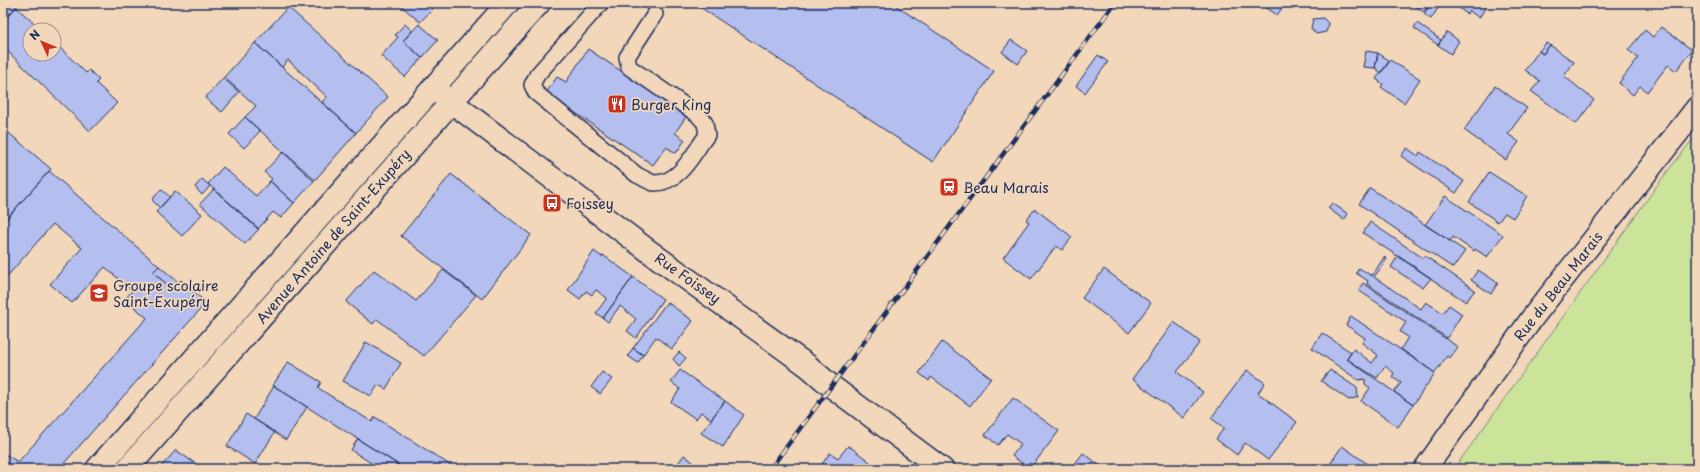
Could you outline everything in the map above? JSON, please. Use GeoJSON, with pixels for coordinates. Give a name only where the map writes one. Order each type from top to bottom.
{"type":"FeatureCollection","features":[{"type":"Feature","properties":{"kind":"main road","name":"Avenue Antoine de Saint-Exupéry"},"geometry":{"type":"LineString","coordinates":[[97,469],[508,3]]}},
{"type":"Feature","properties":{"kind":"main road","name":"Avenue Antoine de Saint-Exupéry"},"geometry":{"type":"LineString","coordinates":[[127,469],[539,3]]}},
{"type":"Feature","properties":{"kind":"main road","name":"Rue Foissey"},"geometry":{"type":"LineString","coordinates":[[433,88],[650,252],[796,357],[831,386],[942,469]]}},
{"type":"Feature","properties":{"kind":"main road","name":"Rue du Beau Marais"},"geometry":{"type":"LineString","coordinates":[[1425,469],[1533,316],[1697,108]]}},
{"type":"Feature","properties":{"kind":"lane"},"geometry":{"type":"LineString","coordinates":[[601,3],[537,75],[532,85],[536,93],[637,175],[654,183],[670,179],[682,171],[707,135],[705,123],[697,114],[629,67],[627,57],[655,14]]}},
{"type":"Feature","properties":{"kind":"green space"},"geometry":{"type":"Polygon","coordinates":[[[1697,134],[1697,469],[1454,469],[1664,176],[1697,134]]]}},
{"type":"Feature","properties":{"kind":"building"},"geometry":{"type":"Polygon","coordinates":[[[3,3],[20,3],[10,14],[3,7],[3,3]]]}},
{"type":"Feature","properties":{"kind":"building"},"geometry":{"type":"Polygon","coordinates":[[[398,3],[426,3],[433,9],[420,22],[398,3]]]}},
{"type":"Feature","properties":{"kind":"building"},"geometry":{"type":"Polygon","coordinates":[[[694,3],[892,3],[994,71],[933,162],[694,3]]]}},
{"type":"Feature","properties":{"kind":"building"},"geometry":{"type":"Polygon","coordinates":[[[1259,3],[1286,3],[1277,15],[1259,3]]]}},
{"type":"Feature","properties":{"kind":"building"},"geometry":{"type":"Polygon","coordinates":[[[1411,3],[1431,3],[1424,12],[1411,3]]]}},
{"type":"Feature","properties":{"kind":"building"},"geometry":{"type":"Polygon","coordinates":[[[1431,3],[1444,3],[1441,7],[1440,5],[1431,19],[1424,14],[1431,3]]]}},
{"type":"Feature","properties":{"kind":"building"},"geometry":{"type":"Polygon","coordinates":[[[1452,3],[1488,3],[1479,18],[1470,11],[1467,14],[1452,3]]]}},
{"type":"Feature","properties":{"kind":"building"},"geometry":{"type":"Polygon","coordinates":[[[16,7],[33,22],[22,22],[22,62],[62,62],[62,50],[86,73],[89,70],[99,80],[96,83],[117,103],[90,131],[3,47],[3,22],[16,7]]]}},
{"type":"Feature","properties":{"kind":"building"},"geometry":{"type":"Polygon","coordinates":[[[288,7],[388,97],[356,133],[322,102],[327,97],[288,60],[282,67],[255,43],[288,7]]]}},
{"type":"Feature","properties":{"kind":"building"},"geometry":{"type":"Polygon","coordinates":[[[1323,18],[1329,24],[1326,32],[1316,34],[1311,28],[1313,19],[1323,18]]]}},
{"type":"Feature","properties":{"kind":"building"},"geometry":{"type":"Polygon","coordinates":[[[1417,23],[1441,40],[1438,45],[1414,28],[1417,23]]]}},
{"type":"Feature","properties":{"kind":"building"},"geometry":{"type":"Polygon","coordinates":[[[405,24],[412,31],[403,41],[422,58],[405,77],[381,56],[398,37],[395,35],[405,24]]]}},
{"type":"Feature","properties":{"kind":"building"},"geometry":{"type":"Polygon","coordinates":[[[419,24],[438,40],[422,58],[403,41],[419,24]]]}},
{"type":"Feature","properties":{"kind":"building"},"geometry":{"type":"Polygon","coordinates":[[[1661,27],[1692,50],[1676,71],[1668,65],[1647,92],[1640,86],[1633,95],[1619,83],[1638,58],[1628,50],[1645,30],[1653,37],[1661,27]]]}},
{"type":"Feature","properties":{"kind":"building"},"geometry":{"type":"Polygon","coordinates":[[[1447,32],[1459,41],[1451,54],[1438,45],[1447,32]]]}},
{"type":"Feature","properties":{"kind":"building"},"geometry":{"type":"Polygon","coordinates":[[[1011,40],[1027,51],[1018,64],[1002,52],[1011,40]]]}},
{"type":"Feature","properties":{"kind":"building"},"geometry":{"type":"Polygon","coordinates":[[[255,43],[356,133],[315,180],[245,117],[256,106],[224,77],[255,43]]]}},
{"type":"Feature","properties":{"kind":"building"},"geometry":{"type":"Polygon","coordinates":[[[1546,43],[1550,45],[1543,54],[1539,51],[1546,43]]]}},
{"type":"Feature","properties":{"kind":"building"},"geometry":{"type":"Polygon","coordinates":[[[1550,45],[1574,62],[1564,76],[1594,100],[1576,124],[1531,91],[1540,81],[1525,70],[1539,51],[1543,54],[1550,45]]]}},
{"type":"Feature","properties":{"kind":"building","name":"Burger King"},"geometry":{"type":"Polygon","coordinates":[[[588,49],[687,115],[675,133],[685,140],[676,153],[666,147],[653,165],[546,93],[557,77],[566,82],[588,49]]]}},
{"type":"Feature","properties":{"kind":"building"},"geometry":{"type":"Polygon","coordinates":[[[1366,51],[1378,53],[1375,68],[1363,67],[1366,51]]]}},
{"type":"Feature","properties":{"kind":"building"},"geometry":{"type":"Polygon","coordinates":[[[1378,53],[1390,61],[1381,73],[1375,68],[1378,53]]]}},
{"type":"Feature","properties":{"kind":"building"},"geometry":{"type":"Polygon","coordinates":[[[1098,55],[1108,62],[1085,93],[1076,86],[1098,55]]]}},
{"type":"Feature","properties":{"kind":"building"},"geometry":{"type":"Polygon","coordinates":[[[1390,60],[1420,79],[1404,103],[1381,87],[1383,84],[1376,79],[1390,60]]]}},
{"type":"Feature","properties":{"kind":"building"},"geometry":{"type":"Polygon","coordinates":[[[223,78],[239,92],[222,112],[205,98],[223,78]]]}},
{"type":"Feature","properties":{"kind":"building"},"geometry":{"type":"Polygon","coordinates":[[[1495,86],[1527,108],[1508,134],[1519,142],[1506,160],[1464,130],[1495,86]]]}},
{"type":"Feature","properties":{"kind":"building"},"geometry":{"type":"Polygon","coordinates":[[[245,117],[260,131],[244,148],[229,134],[245,117]]]}},
{"type":"Feature","properties":{"kind":"building"},"geometry":{"type":"Polygon","coordinates":[[[3,128],[51,169],[6,219],[3,216],[3,128]]]}},
{"type":"Feature","properties":{"kind":"building"},"geometry":{"type":"Polygon","coordinates":[[[1407,148],[1418,156],[1420,152],[1464,181],[1456,193],[1401,156],[1407,148]]]}},
{"type":"Feature","properties":{"kind":"building"},"geometry":{"type":"Polygon","coordinates":[[[283,152],[314,181],[294,203],[270,181],[272,179],[264,172],[283,152]]]}},
{"type":"Feature","properties":{"kind":"building"},"geometry":{"type":"Polygon","coordinates":[[[223,167],[256,196],[270,181],[294,203],[281,218],[273,212],[258,229],[208,184],[223,167]]]}},
{"type":"Feature","properties":{"kind":"building"},"geometry":{"type":"Polygon","coordinates":[[[49,171],[159,266],[153,272],[172,289],[181,280],[206,303],[59,469],[3,469],[3,453],[18,462],[147,318],[125,299],[132,291],[105,267],[72,303],[50,284],[82,248],[53,224],[3,281],[3,223],[49,171]]]}},
{"type":"Feature","properties":{"kind":"building"},"geometry":{"type":"Polygon","coordinates":[[[1489,172],[1527,196],[1513,218],[1505,213],[1498,222],[1469,202],[1489,172]]]}},
{"type":"Feature","properties":{"kind":"building"},"geometry":{"type":"Polygon","coordinates":[[[451,174],[531,235],[482,299],[401,236],[451,174]]]}},
{"type":"Feature","properties":{"kind":"building"},"geometry":{"type":"Polygon","coordinates":[[[949,178],[956,183],[947,194],[941,189],[949,178]]]}},
{"type":"Feature","properties":{"kind":"building"},"geometry":{"type":"Polygon","coordinates":[[[202,179],[210,186],[202,195],[195,187],[202,179]]]}},
{"type":"Feature","properties":{"kind":"building"},"geometry":{"type":"Polygon","coordinates":[[[1370,188],[1465,251],[1453,268],[1359,204],[1370,188]]]}},
{"type":"Feature","properties":{"kind":"building"},"geometry":{"type":"Polygon","coordinates":[[[161,189],[170,197],[160,208],[152,200],[161,189]]]}},
{"type":"Feature","properties":{"kind":"building"},"geometry":{"type":"Polygon","coordinates":[[[214,189],[259,229],[245,244],[200,204],[214,189]]]}},
{"type":"Feature","properties":{"kind":"building"},"geometry":{"type":"Polygon","coordinates":[[[175,191],[202,214],[182,236],[156,212],[175,191]]]}},
{"type":"Feature","properties":{"kind":"building"},"geometry":{"type":"Polygon","coordinates":[[[1445,196],[1503,235],[1487,257],[1475,249],[1474,251],[1453,237],[1450,241],[1425,225],[1445,196]]]}},
{"type":"Feature","properties":{"kind":"building"},"geometry":{"type":"Polygon","coordinates":[[[1332,203],[1348,214],[1344,220],[1328,208],[1332,203]]]}},
{"type":"Feature","properties":{"kind":"building"},"geometry":{"type":"Polygon","coordinates":[[[1035,209],[1072,237],[1062,250],[1056,246],[1031,279],[1003,258],[1029,222],[1026,220],[1035,209]]]}},
{"type":"Feature","properties":{"kind":"building"},"geometry":{"type":"Polygon","coordinates":[[[1370,222],[1423,258],[1425,256],[1475,290],[1466,302],[1363,233],[1370,222]]]}},
{"type":"Feature","properties":{"kind":"building"},"geometry":{"type":"Polygon","coordinates":[[[594,251],[602,257],[603,255],[633,277],[603,318],[596,313],[607,298],[596,290],[592,295],[586,291],[580,299],[568,290],[594,251]]]}},
{"type":"Feature","properties":{"kind":"building"},"geometry":{"type":"Polygon","coordinates":[[[1398,256],[1431,278],[1423,288],[1391,267],[1398,256]]]}},
{"type":"Feature","properties":{"kind":"building"},"geometry":{"type":"Polygon","coordinates":[[[1384,257],[1387,259],[1374,277],[1421,309],[1426,302],[1443,313],[1449,305],[1462,314],[1447,338],[1367,284],[1368,281],[1356,273],[1359,268],[1372,276],[1384,257]]]}},
{"type":"Feature","properties":{"kind":"building"},"geometry":{"type":"Polygon","coordinates":[[[159,266],[178,282],[172,289],[153,272],[159,266]]]}},
{"type":"Feature","properties":{"kind":"building"},"geometry":{"type":"Polygon","coordinates":[[[1104,269],[1151,303],[1129,333],[1082,298],[1104,269]]]}},
{"type":"Feature","properties":{"kind":"building"},"geometry":{"type":"Polygon","coordinates":[[[374,270],[416,301],[443,270],[476,295],[424,356],[377,319],[373,324],[346,302],[374,270]]]}},
{"type":"Feature","properties":{"kind":"building"},"geometry":{"type":"Polygon","coordinates":[[[1478,270],[1498,283],[1491,294],[1471,280],[1478,270]]]}},
{"type":"Feature","properties":{"kind":"building"},"geometry":{"type":"Polygon","coordinates":[[[633,277],[663,299],[636,338],[627,331],[636,319],[620,306],[608,322],[603,318],[633,277]]]}},
{"type":"Feature","properties":{"kind":"building"},"geometry":{"type":"Polygon","coordinates":[[[1363,283],[1458,347],[1450,358],[1447,356],[1435,373],[1401,349],[1408,337],[1400,332],[1406,322],[1358,290],[1363,283]]]}},
{"type":"Feature","properties":{"kind":"building"},"geometry":{"type":"Polygon","coordinates":[[[667,302],[693,321],[672,349],[656,337],[643,355],[633,348],[667,302]]]}},
{"type":"Feature","properties":{"kind":"building"},"geometry":{"type":"Polygon","coordinates":[[[1351,316],[1435,373],[1413,405],[1394,392],[1401,383],[1392,377],[1394,373],[1385,366],[1377,378],[1347,359],[1354,349],[1372,363],[1378,355],[1362,343],[1365,338],[1346,325],[1351,316]]]}},
{"type":"Feature","properties":{"kind":"building"},"geometry":{"type":"Polygon","coordinates":[[[1174,322],[1200,342],[1177,372],[1203,392],[1184,418],[1132,379],[1174,322]]]}},
{"type":"Feature","properties":{"kind":"building"},"geometry":{"type":"Polygon","coordinates":[[[1322,333],[1351,352],[1347,359],[1413,405],[1398,427],[1361,401],[1370,388],[1365,384],[1365,379],[1358,380],[1312,348],[1322,333]]]}},
{"type":"Feature","properties":{"kind":"building"},"geometry":{"type":"Polygon","coordinates":[[[366,342],[401,363],[386,389],[378,385],[371,396],[343,381],[366,342]]]}},
{"type":"Feature","properties":{"kind":"building"},"geometry":{"type":"Polygon","coordinates":[[[942,342],[991,378],[970,406],[931,377],[929,381],[919,373],[942,342]]]}},
{"type":"Feature","properties":{"kind":"building"},"geometry":{"type":"Polygon","coordinates":[[[633,348],[643,355],[638,363],[628,356],[633,348]]]}},
{"type":"Feature","properties":{"kind":"building"},"geometry":{"type":"Polygon","coordinates":[[[679,352],[686,358],[679,366],[673,359],[679,352]]]}},
{"type":"Feature","properties":{"kind":"building"},"geometry":{"type":"Polygon","coordinates":[[[288,362],[321,382],[318,388],[372,422],[375,417],[450,465],[447,469],[405,469],[274,386],[273,385],[288,362]]]}},
{"type":"Feature","properties":{"kind":"building"},"geometry":{"type":"Polygon","coordinates":[[[680,370],[725,401],[711,419],[701,412],[696,419],[671,402],[680,389],[671,382],[680,370]]]}},
{"type":"Feature","properties":{"kind":"building"},"geometry":{"type":"Polygon","coordinates":[[[1247,370],[1265,383],[1258,393],[1297,422],[1268,460],[1245,443],[1237,455],[1216,439],[1224,428],[1211,418],[1247,370]]]}},
{"type":"Feature","properties":{"kind":"building"},"geometry":{"type":"Polygon","coordinates":[[[1330,370],[1357,388],[1358,397],[1349,400],[1321,381],[1330,370]]]}},
{"type":"Feature","properties":{"kind":"building"},"geometry":{"type":"Polygon","coordinates":[[[602,372],[612,379],[600,394],[591,387],[602,372]]]}},
{"type":"Feature","properties":{"kind":"building"},"geometry":{"type":"Polygon","coordinates":[[[274,386],[307,407],[286,440],[254,419],[274,386]]]}},
{"type":"Feature","properties":{"kind":"building"},"geometry":{"type":"Polygon","coordinates":[[[1013,398],[1059,431],[1030,469],[1012,456],[1021,444],[1007,434],[998,445],[985,435],[1013,398]]]}},
{"type":"Feature","properties":{"kind":"building"},"geometry":{"type":"Polygon","coordinates":[[[725,401],[744,415],[723,447],[701,433],[725,401]]]}},
{"type":"Feature","properties":{"kind":"building"},"geometry":{"type":"Polygon","coordinates":[[[246,414],[275,432],[255,464],[227,446],[246,414]]]}},
{"type":"Feature","properties":{"kind":"building"},"geometry":{"type":"Polygon","coordinates":[[[358,438],[405,469],[380,469],[351,450],[358,438]]]}},
{"type":"Feature","properties":{"kind":"building"},"geometry":{"type":"Polygon","coordinates":[[[848,446],[879,469],[829,469],[822,464],[830,453],[838,458],[848,446]]]}},
{"type":"Feature","properties":{"kind":"building"},"geometry":{"type":"Polygon","coordinates":[[[1342,446],[1372,467],[1370,469],[1327,469],[1342,446]]]}},
{"type":"Feature","properties":{"kind":"building"},"geometry":{"type":"Polygon","coordinates":[[[176,450],[203,469],[159,469],[176,450]]]}},
{"type":"Feature","properties":{"kind":"building"},"geometry":{"type":"Polygon","coordinates":[[[1083,453],[1105,469],[1071,469],[1083,453]]]}},
{"type":"Feature","properties":{"kind":"building"},"geometry":{"type":"Polygon","coordinates":[[[684,455],[698,466],[696,469],[674,469],[684,455]]]}},
{"type":"Feature","properties":{"kind":"railway"},"geometry":{"type":"LineString","coordinates":[[770,469],[1115,3]]}},
{"type":"Feature","properties":{"kind":"place","name":"Burger King"},"geometry":{"type":"Point","coordinates":[617,104]}},
{"type":"Feature","properties":{"kind":"place","name":"Beau Marais"},"geometry":{"type":"Point","coordinates":[949,187]}},
{"type":"Feature","properties":{"kind":"place","name":"Foissey"},"geometry":{"type":"Point","coordinates":[552,203]}},
{"type":"Feature","properties":{"kind":"place","name":"Groupe scolaire Saint-Exupéry"},"geometry":{"type":"Point","coordinates":[99,293]}}]}
